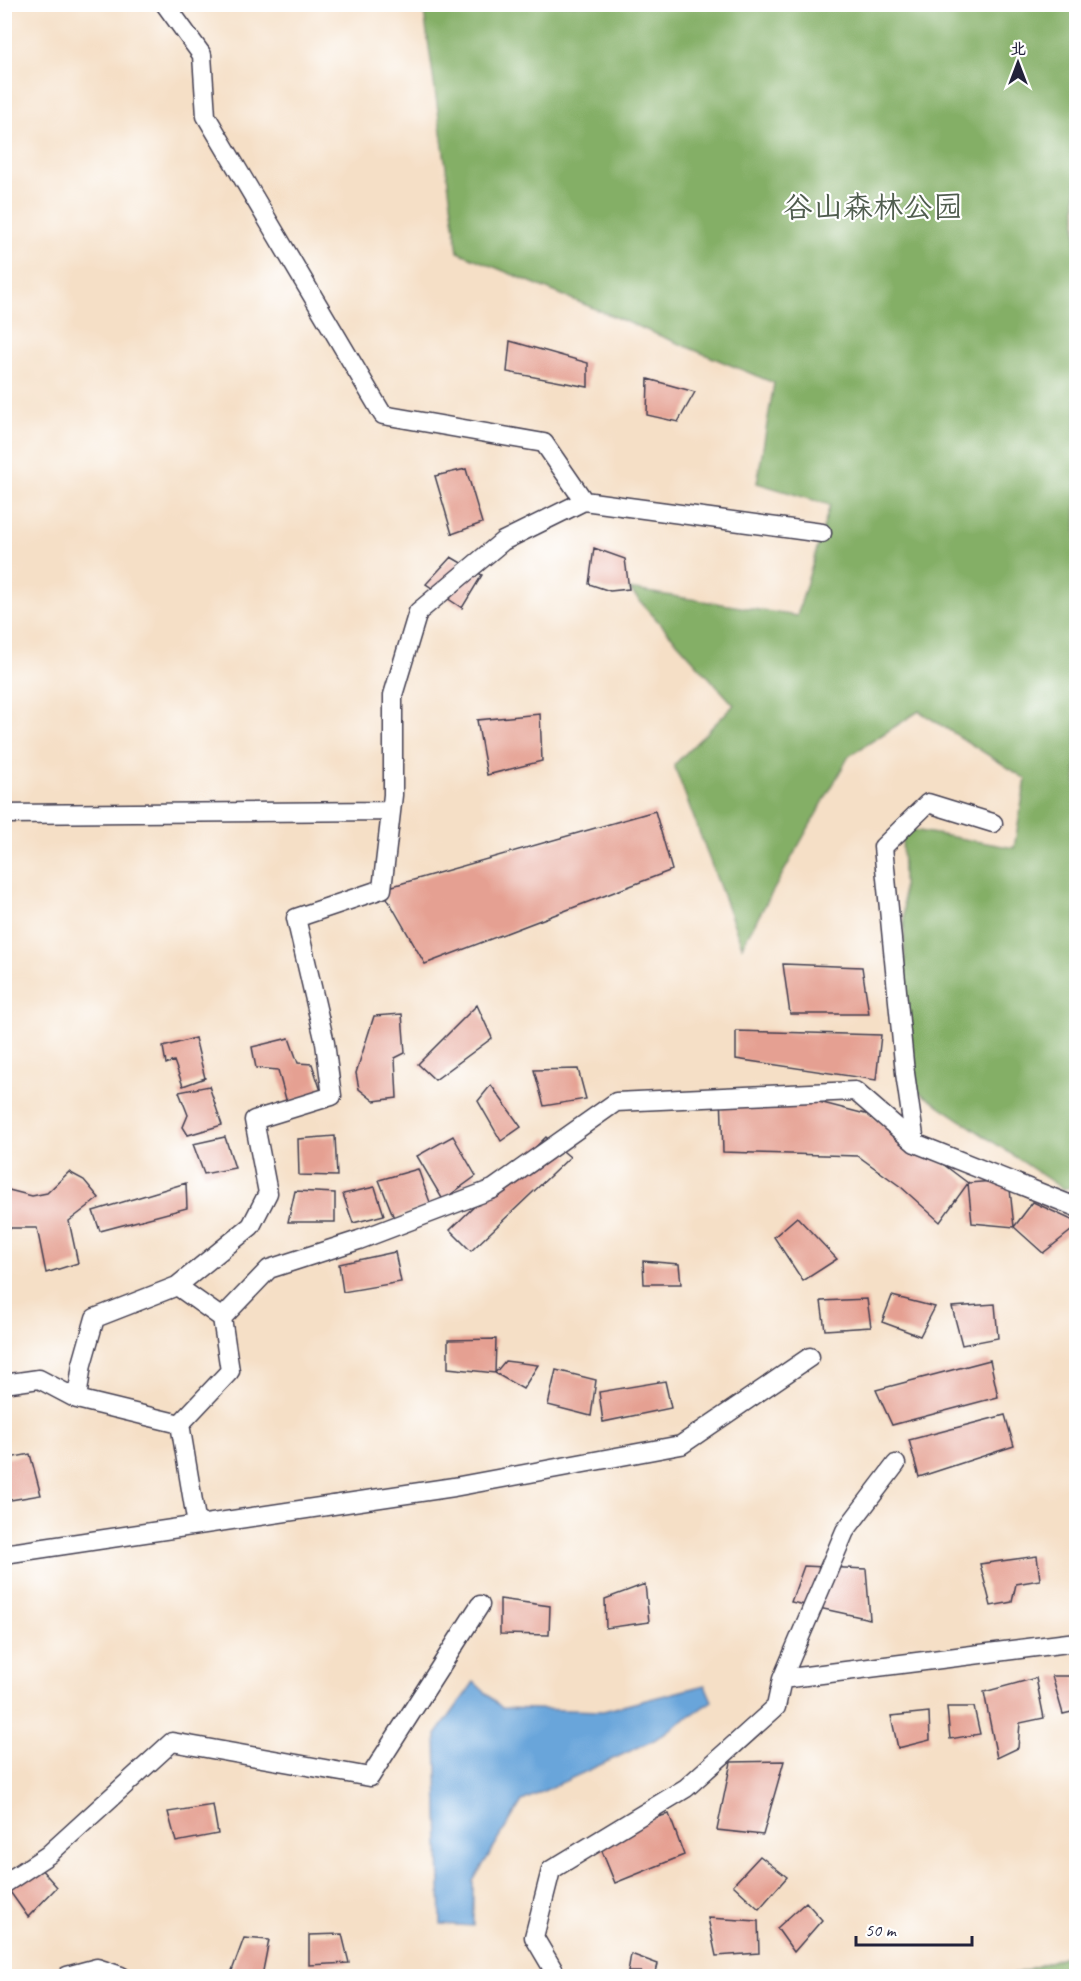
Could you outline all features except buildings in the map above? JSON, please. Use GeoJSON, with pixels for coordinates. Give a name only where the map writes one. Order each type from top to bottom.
{"type":"FeatureCollection","features":[{"type":"Feature","properties":{"kind":"street"},"geometry":{"type":"LineString","coordinates":[[165,4],[202,55],[206,116],[383,415],[544,443],[584,501]]}},
{"type":"Feature","properties":{"kind":"street"},"geometry":{"type":"LineString","coordinates":[[77,1399],[82,1364],[95,1318],[177,1286],[252,1226],[268,1192],[254,1120],[332,1096],[325,1043],[296,918],[382,889],[393,795],[393,695],[418,612],[503,541],[584,501],[822,532]]}},
{"type":"Feature","properties":{"kind":"street"},"geometry":{"type":"LineString","coordinates":[[915,1143],[883,846],[928,803],[993,823]]}},
{"type":"Feature","properties":{"kind":"street"},"geometry":{"type":"LineString","coordinates":[[4,814],[391,811]]}},
{"type":"Feature","properties":{"kind":"street"},"geometry":{"type":"LineString","coordinates":[[222,1318],[269,1269],[359,1240],[493,1189],[616,1102],[855,1091],[915,1143],[1077,1207]]}},
{"type":"Feature","properties":{"kind":"street"},"geometry":{"type":"LineString","coordinates":[[177,1286],[222,1318],[230,1371],[180,1425]]}},
{"type":"Feature","properties":{"kind":"street"},"geometry":{"type":"LineString","coordinates":[[4,1554],[454,1487],[681,1445],[810,1357]]}},
{"type":"Feature","properties":{"kind":"street"},"geometry":{"type":"LineString","coordinates":[[4,1384],[39,1379],[77,1399],[180,1425]]}},
{"type":"Feature","properties":{"kind":"street"},"geometry":{"type":"LineString","coordinates":[[180,1425],[198,1525]]}},
{"type":"Feature","properties":{"kind":"street"},"geometry":{"type":"LineString","coordinates":[[557,1977],[534,1937],[551,1870],[686,1788],[776,1707],[783,1679],[845,1531],[896,1464]]}},
{"type":"Feature","properties":{"kind":"street"},"geometry":{"type":"LineString","coordinates":[[4,1884],[48,1855],[172,1742],[370,1778],[480,1605]]}},
{"type":"Feature","properties":{"kind":"street"},"geometry":{"type":"LineString","coordinates":[[783,1679],[1077,1642]]}},
{"type":"Feature","properties":{"kind":"street"},"geometry":{"type":"LineString","coordinates":[[67,1977],[97,1968],[121,1977]]}},
{"type":"Feature","properties":{"kind":"green space","name":"谷山森林公园"},"geometry":{"type":"Polygon","coordinates":[[[423,5],[1076,5],[1076,1186],[1063,1189],[907,1084],[902,828],[1014,848],[1026,779],[919,711],[849,756],[742,946],[674,765],[734,705],[629,589],[797,616],[830,505],[757,483],[774,383],[458,252],[423,5]]]}},
{"type":"Feature","properties":{"kind":"green space"},"geometry":{"type":"Polygon","coordinates":[[[1076,1952],[1076,1976],[1009,1976],[1076,1952]]]}},
{"type":"Feature","properties":{"kind":"water"},"geometry":{"type":"Polygon","coordinates":[[[474,1682],[502,1708],[603,1711],[705,1685],[712,1701],[654,1740],[522,1801],[473,1881],[473,1926],[441,1924],[436,1735],[474,1682]]]}}]}
